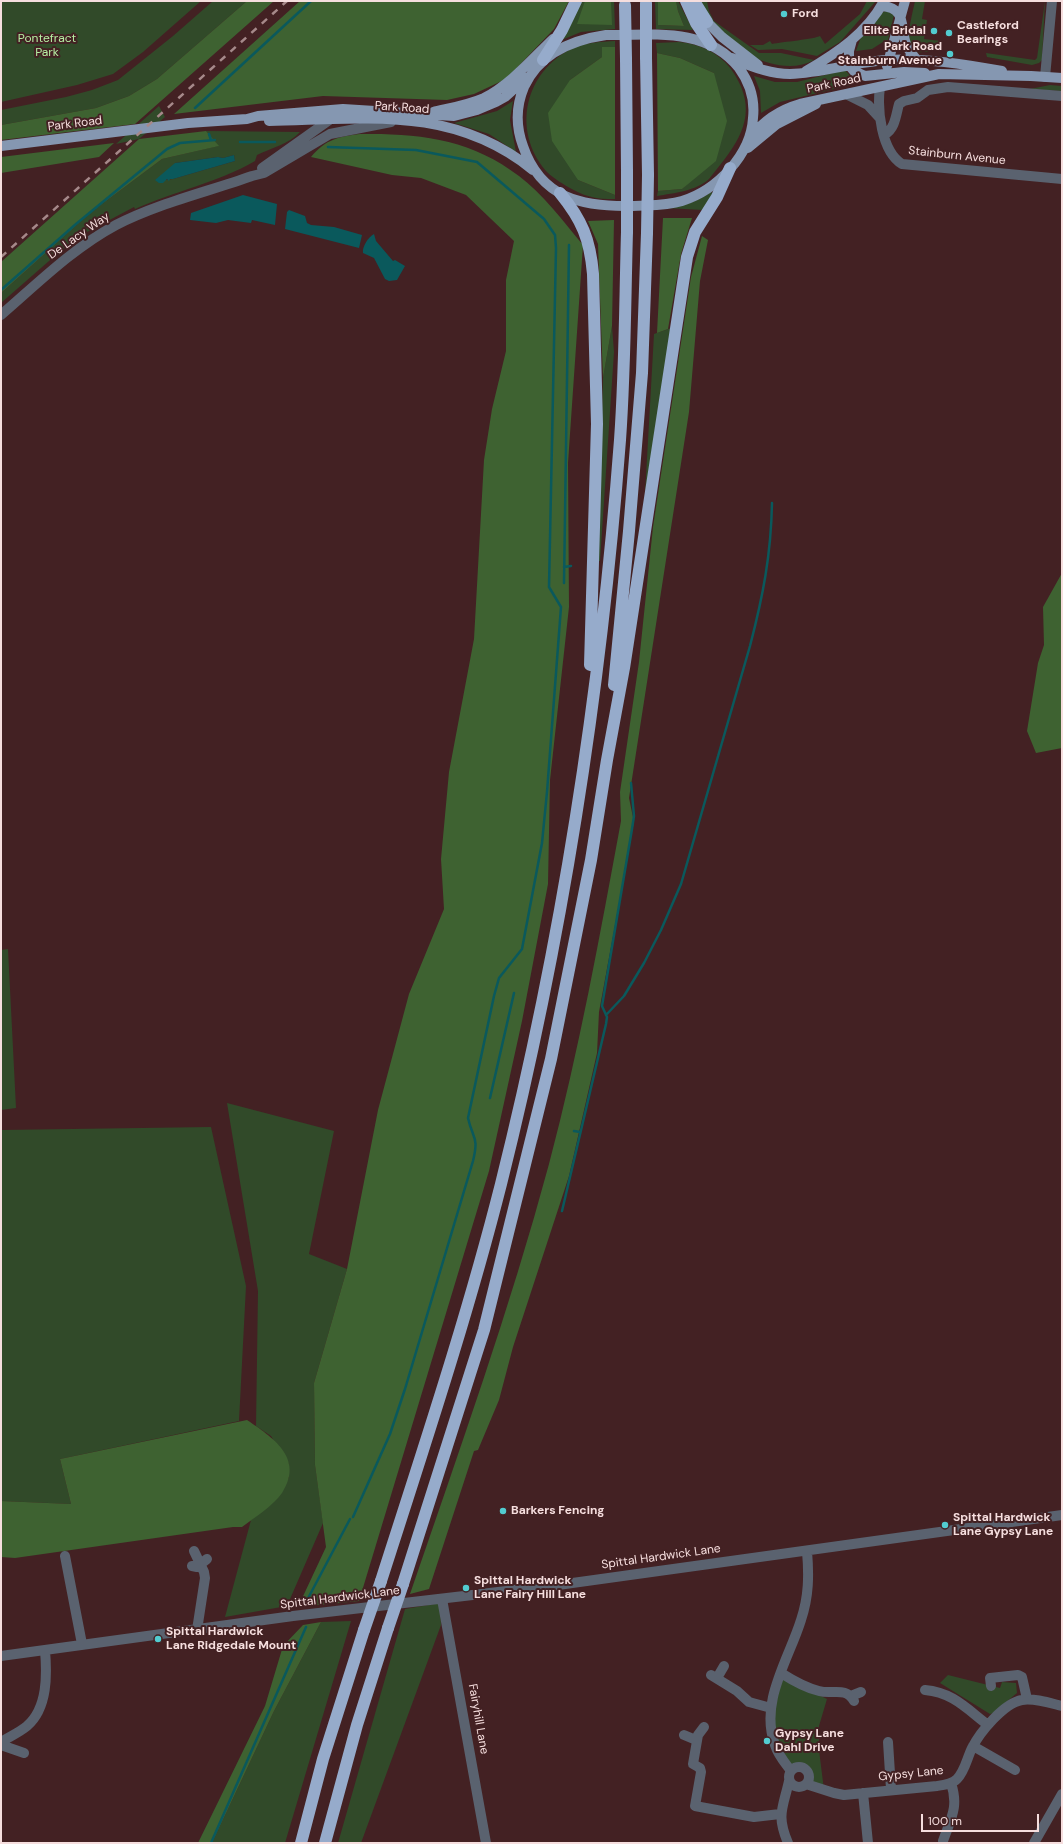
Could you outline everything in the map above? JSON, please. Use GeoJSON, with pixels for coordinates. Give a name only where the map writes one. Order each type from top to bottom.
{"type":"FeatureCollection","features":[{"type":"Feature","properties":{"kind":"highway"},"geometry":{"type":"LineString","coordinates":[[543,60],[562,30],[576,1]]}},
{"type":"Feature","properties":{"kind":"highway"},"geometry":{"type":"LineString","coordinates":[[686,1],[696,23],[712,45]]}},
{"type":"Feature","properties":{"kind":"highway"},"geometry":{"type":"LineString","coordinates":[[694,1],[707,22]]}},
{"type":"Feature","properties":{"kind":"highway"},"geometry":{"type":"LineString","coordinates":[[607,760],[628,539],[640,389],[648,175],[646,2]]}},
{"type":"Feature","properties":{"kind":"highway"},"geometry":{"type":"LineString","coordinates":[[301,1843],[323,1759],[457,1344],[501,1184],[532,1049],[554,942],[586,752],[608,572],[619,445],[625,344],[627,232],[625,3]]}},
{"type":"Feature","properties":{"kind":"highway"},"geometry":{"type":"LineString","coordinates":[[325,1843],[357,1725],[484,1330],[519,1193],[573,953],[591,860],[624,668],[687,257],[695,232],[717,197],[730,168]]}},
{"type":"Feature","properties":{"kind":"highway"},"geometry":{"type":"LineString","coordinates":[[560,193],[582,224],[591,251],[593,274],[597,424],[586,752]]}},
{"type":"Feature","properties":{"kind":"main road"},"geometry":{"type":"LineString","coordinates":[[880,87],[905,1]]}},
{"type":"Feature","properties":{"kind":"main road"},"geometry":{"type":"LineString","coordinates":[[805,71],[831,56],[852,40],[866,26],[883,3],[892,8],[901,17],[906,45],[917,60]]}},
{"type":"Feature","properties":{"kind":"main road"},"geometry":{"type":"LineString","coordinates":[[707,22],[722,38],[766,70]]}},
{"type":"Feature","properties":{"kind":"main road"},"geometry":{"type":"LineString","coordinates":[[421,117],[470,103],[485,97],[499,88],[523,68],[562,30]]}},
{"type":"Feature","properties":{"kind":"main road"},"geometry":{"type":"LineString","coordinates":[[606,35],[687,37],[712,45],[727,56],[744,76],[752,95],[753,117],[749,139],[740,154],[730,168],[702,192],[669,204],[606,206],[580,202],[560,193],[541,176],[524,150],[518,128],[519,104],[523,90],[531,74],[543,60],[567,45],[587,38],[606,35]]}},
{"type":"Feature","properties":{"kind":"main road"},"geometry":{"type":"LineString","coordinates":[[852,40],[849,51],[849,65],[854,71],[865,76],[904,72],[939,74]]}},
{"type":"Feature","properties":{"kind":"main road","name":"Park Road"},"geometry":{"type":"LineString","coordinates":[[727,56],[766,70],[790,74],[889,60],[917,60],[978,66],[1031,76]]}},
{"type":"Feature","properties":{"kind":"main road","name":"Park Road"},"geometry":{"type":"LineString","coordinates":[[247,119],[257,122],[401,120],[421,117],[454,116],[477,110],[505,97],[531,74]]}},
{"type":"Feature","properties":{"kind":"main road","name":"Park Road"},"geometry":{"type":"LineString","coordinates":[[749,139],[771,116],[784,109],[800,104],[848,95],[939,74],[1062,78]]}},
{"type":"Feature","properties":{"kind":"main road"},"geometry":{"type":"LineString","coordinates":[[740,154],[777,124],[823,100]]}},
{"type":"Feature","properties":{"kind":"main road","name":"Park Road"},"geometry":{"type":"LineString","coordinates":[[1,146],[188,123],[247,119],[258,116],[343,109],[421,117],[445,125],[491,142],[512,154],[541,176]]}},
{"type":"Feature","properties":{"kind":"street"},"geometry":{"type":"LineString","coordinates":[[1046,77],[1052,1]]}},
{"type":"Feature","properties":{"kind":"street","name":"Stainburn Avenue"},"geometry":{"type":"LineString","coordinates":[[880,87],[879,117],[896,160],[902,164],[1062,179]]}},
{"type":"Feature","properties":{"kind":"street"},"geometry":{"type":"LineString","coordinates":[[885,134],[889,132],[893,126],[899,104],[904,101],[917,98],[928,90],[948,87],[1062,96]]}},
{"type":"Feature","properties":{"kind":"street","name":"Stainburn Avenue"},"geometry":{"type":"LineString","coordinates":[[848,95],[868,105],[879,117]]}},
{"type":"Feature","properties":{"kind":"street","name":"De Lacy Way"},"geometry":{"type":"LineString","coordinates":[[252,176],[343,109]]}},
{"type":"Feature","properties":{"kind":"street","name":"De Lacy Way"},"geometry":{"type":"LineString","coordinates":[[1,315],[72,255],[114,226],[145,211],[264,173],[330,134],[401,120]]}},
{"type":"Feature","properties":{"kind":"street","name":"Spittal Hardwick Lane"},"geometry":{"type":"LineString","coordinates":[[1,1656],[300,1615],[442,1599],[807,1551],[1062,1515]]}},
{"type":"Feature","properties":{"kind":"street"},"geometry":{"type":"LineString","coordinates":[[194,1551],[205,1578],[197,1630]]}},
{"type":"Feature","properties":{"kind":"street"},"geometry":{"type":"LineString","coordinates":[[788,1843],[783,1830],[780,1814],[792,1779],[795,1768],[801,1768],[807,1772],[808,1780],[801,1787],[792,1779],[774,1744],[771,1708],[781,1673],[801,1620],[808,1591],[809,1576],[807,1551]]}},
{"type":"Feature","properties":{"kind":"street"},"geometry":{"type":"LineString","coordinates":[[65,1556],[82,1644]]}},
{"type":"Feature","properties":{"kind":"street","name":"Fairyhill Lane"},"geometry":{"type":"LineString","coordinates":[[442,1599],[486,1843]]}},
{"type":"Feature","properties":{"kind":"street"},"geometry":{"type":"LineString","coordinates":[[1,1744],[27,1726],[37,1714],[46,1681],[45,1650]]}},
{"type":"Feature","properties":{"kind":"street"},"geometry":{"type":"LineString","coordinates":[[724,1666],[714,1677],[737,1691],[749,1702],[771,1708]]}},
{"type":"Feature","properties":{"kind":"street"},"geometry":{"type":"LineString","coordinates":[[781,1673],[818,1691],[840,1691],[855,1696]]}},
{"type":"Feature","properties":{"kind":"street"},"geometry":{"type":"LineString","coordinates":[[991,1686],[990,1678],[1022,1677],[1027,1699],[1062,1706]]}},
{"type":"Feature","properties":{"kind":"street"},"geometry":{"type":"LineString","coordinates":[[924,1690],[939,1691],[955,1699],[988,1725]]}},
{"type":"Feature","properties":{"kind":"street","name":"Gypsy Lane"},"geometry":{"type":"LineString","coordinates":[[808,1780],[818,1787],[839,1794],[863,1793],[952,1783],[962,1772],[973,1746],[988,1725],[1006,1707],[1021,1700],[1027,1699]]}},
{"type":"Feature","properties":{"kind":"street"},"geometry":{"type":"LineString","coordinates":[[704,1727],[698,1734],[696,1740],[693,1764],[700,1768],[701,1772],[695,1806],[754,1817],[780,1814]]}},
{"type":"Feature","properties":{"kind":"street"},"geometry":{"type":"LineString","coordinates":[[684,1735],[696,1740]]}},
{"type":"Feature","properties":{"kind":"street"},"geometry":{"type":"LineString","coordinates":[[888,1742],[891,1790]]}},
{"type":"Feature","properties":{"kind":"street"},"geometry":{"type":"LineString","coordinates":[[1,1744],[24,1753]]}},
{"type":"Feature","properties":{"kind":"street"},"geometry":{"type":"LineString","coordinates":[[973,1746],[1015,1770]]}},
{"type":"Feature","properties":{"kind":"street"},"geometry":{"type":"LineString","coordinates":[[943,1841],[955,1807],[956,1797],[952,1783]]}},
{"type":"Feature","properties":{"kind":"street"},"geometry":{"type":"LineString","coordinates":[[863,1793],[868,1843]]}},
{"type":"Feature","properties":{"kind":"street"},"geometry":{"type":"LineString","coordinates":[[1034,1843],[1062,1794]]}},
{"type":"Feature","properties":{"kind":"green space","name":"Pontefract Park"},"geometry":{"type":"Polygon","coordinates":[[[1,1],[201,1],[143,52],[113,74],[77,85],[1,102],[1,1]]]}},
{"type":"Feature","properties":{"kind":"green space"},"geometry":{"type":"Polygon","coordinates":[[[213,1],[247,1],[157,79],[129,96],[96,108],[1,125],[1,110],[66,97],[92,90],[118,80],[173,36],[213,1]]]}},
{"type":"Feature","properties":{"kind":"green space"},"geometry":{"type":"Polygon","coordinates":[[[247,1],[274,1],[135,124],[1,140],[1,125],[96,108],[129,96],[157,79],[247,1]]]}},
{"type":"Feature","properties":{"kind":"green space"},"geometry":{"type":"Polygon","coordinates":[[[300,1],[569,1],[554,29],[506,79],[474,94],[447,100],[323,96],[174,114],[300,1]]]}},
{"type":"Feature","properties":{"kind":"green space"},"geometry":{"type":"Polygon","coordinates":[[[580,1],[585,1],[611,25],[611,1],[614,1],[615,29],[581,32],[559,41],[580,1]]]}},
{"type":"Feature","properties":{"kind":"green space"},"geometry":{"type":"Polygon","coordinates":[[[585,1],[611,1],[612,25],[577,24],[585,1]]]}},
{"type":"Feature","properties":{"kind":"green space"},"geometry":{"type":"Polygon","coordinates":[[[655,1],[658,1],[658,25],[684,26],[678,11],[676,1],[678,1],[693,30],[656,29],[655,1]]]}},
{"type":"Feature","properties":{"kind":"green space"},"geometry":{"type":"Polygon","coordinates":[[[658,1],[676,1],[684,26],[658,25],[658,1]]]}},
{"type":"Feature","properties":{"kind":"green space"},"geometry":{"type":"Polygon","coordinates":[[[697,1],[707,1],[709,11],[714,21],[759,53],[781,53],[814,60],[802,65],[776,65],[750,55],[727,40],[718,31],[697,1]]]}},
{"type":"Feature","properties":{"kind":"green space"},"geometry":{"type":"Polygon","coordinates":[[[867,1],[876,1],[840,42],[817,56],[782,49],[758,50],[750,45],[763,45],[770,41],[772,44],[820,36],[825,44],[860,14],[867,1]]]}},
{"type":"Feature","properties":{"kind":"green space"},"geometry":{"type":"Polygon","coordinates":[[[915,1],[925,1],[922,19],[927,20],[924,39],[941,41],[936,50],[917,52],[913,49],[910,43],[909,37],[915,1]]]}},
{"type":"Feature","properties":{"kind":"green space"},"geometry":{"type":"Polygon","coordinates":[[[1045,1],[1042,60],[1039,63],[1032,65],[987,57],[986,53],[1035,60],[1037,58],[1045,1]]]}},
{"type":"Feature","properties":{"kind":"green space"},"geometry":{"type":"Polygon","coordinates":[[[887,11],[894,15],[888,40],[872,49],[856,51],[861,37],[883,12],[887,11]]]}},
{"type":"Feature","properties":{"kind":"green space"},"geometry":{"type":"Polygon","coordinates":[[[615,41],[615,47],[602,47],[602,57],[570,80],[578,180],[615,195],[615,199],[602,199],[578,192],[559,182],[546,171],[535,155],[529,138],[527,120],[528,103],[534,86],[544,71],[557,58],[578,46],[615,41]]]}},
{"type":"Feature","properties":{"kind":"green space"},"geometry":{"type":"Polygon","coordinates":[[[679,42],[708,50],[726,63],[739,81],[746,105],[746,116],[739,137],[732,149],[709,179],[691,189],[657,196],[658,191],[682,189],[693,178],[714,73],[680,58],[657,53],[656,43],[679,42]]]}},
{"type":"Feature","properties":{"kind":"green space"},"geometry":{"type":"Polygon","coordinates":[[[602,47],[615,47],[615,195],[578,180],[552,141],[548,113],[570,80],[602,57],[602,47]]]}},
{"type":"Feature","properties":{"kind":"green space"},"geometry":{"type":"Polygon","coordinates":[[[657,53],[680,58],[714,73],[727,121],[716,161],[682,189],[658,191],[657,53]]]}},
{"type":"Feature","properties":{"kind":"green space"},"geometry":{"type":"Polygon","coordinates":[[[845,70],[854,80],[855,84],[780,102],[761,113],[760,91],[754,76],[775,82],[797,82],[845,70]]]}},
{"type":"Feature","properties":{"kind":"green space"},"geometry":{"type":"Polygon","coordinates":[[[1050,85],[1062,86],[1062,91],[1030,89],[1050,85]]]}},
{"type":"Feature","properties":{"kind":"green space"},"geometry":{"type":"Polygon","coordinates":[[[513,101],[510,120],[516,152],[489,134],[454,123],[497,111],[513,101]]]}},
{"type":"Feature","properties":{"kind":"green space"},"geometry":{"type":"Polygon","coordinates":[[[159,106],[165,117],[139,139],[116,144],[159,106]]]}},
{"type":"Feature","properties":{"kind":"green space"},"geometry":{"type":"Polygon","coordinates":[[[206,131],[300,132],[291,140],[257,155],[255,161],[241,169],[135,209],[134,207],[87,232],[57,254],[1,303],[1,293],[90,213],[162,159],[218,146],[206,131]],[[234,155],[223,158],[218,157],[175,163],[165,180],[173,179],[235,161],[234,155]]]}},
{"type":"Feature","properties":{"kind":"green space"},"geometry":{"type":"Polygon","coordinates":[[[206,131],[219,146],[162,159],[90,213],[1,293],[1,262],[139,139],[206,131]]]}},
{"type":"Feature","properties":{"kind":"green space"},"geometry":{"type":"Polygon","coordinates":[[[360,134],[424,137],[463,146],[482,154],[501,164],[528,183],[552,208],[583,245],[568,463],[569,607],[550,780],[548,884],[522,1021],[489,1171],[359,1601],[298,1607],[326,1547],[315,1465],[314,1383],[347,1269],[378,1110],[409,994],[444,909],[441,859],[449,772],[474,639],[484,460],[492,409],[506,351],[506,280],[514,241],[466,195],[421,178],[392,175],[311,157],[322,146],[333,140],[345,136],[360,134]]]}},
{"type":"Feature","properties":{"kind":"green space"},"geometry":{"type":"Polygon","coordinates":[[[114,143],[99,157],[1,173],[1,157],[114,143]]]}},
{"type":"Feature","properties":{"kind":"green space"},"geometry":{"type":"Polygon","coordinates":[[[711,192],[714,194],[703,210],[666,208],[690,203],[711,192]]]}},
{"type":"Feature","properties":{"kind":"green space"},"geometry":{"type":"Polygon","coordinates":[[[663,218],[692,218],[681,254],[668,329],[657,333],[663,218]]]}},
{"type":"Feature","properties":{"kind":"green space"},"geometry":{"type":"Polygon","coordinates":[[[614,220],[612,326],[603,378],[598,244],[588,221],[614,220]]]}},
{"type":"Feature","properties":{"kind":"green space"},"geometry":{"type":"Polygon","coordinates":[[[702,236],[708,240],[700,281],[689,412],[629,798],[634,822],[599,1012],[597,1053],[569,1176],[513,1347],[499,1400],[478,1450],[474,1451],[429,1589],[410,1594],[518,1272],[549,1164],[570,1079],[597,950],[621,821],[620,792],[639,662],[653,527],[691,277],[702,236]]]}},
{"type":"Feature","properties":{"kind":"green space"},"geometry":{"type":"Polygon","coordinates":[[[612,326],[614,352],[600,561],[598,561],[603,378],[612,326]]]}},
{"type":"Feature","properties":{"kind":"green space"},"geometry":{"type":"Polygon","coordinates":[[[671,328],[645,494],[654,334],[671,328]]]}},
{"type":"Feature","properties":{"kind":"green space"},"geometry":{"type":"Polygon","coordinates":[[[1062,573],[1062,748],[1036,753],[1027,731],[1038,663],[1044,645],[1043,607],[1062,573]]]}},
{"type":"Feature","properties":{"kind":"green space"},"geometry":{"type":"Polygon","coordinates":[[[8,949],[16,1108],[1,1110],[1,950],[8,949]]]}},
{"type":"Feature","properties":{"kind":"green space"},"geometry":{"type":"Polygon","coordinates":[[[227,1103],[334,1131],[309,1254],[347,1269],[314,1383],[315,1465],[323,1523],[287,1606],[225,1617],[251,1520],[281,1493],[289,1477],[289,1464],[271,1436],[256,1426],[258,1291],[227,1103]]]}},
{"type":"Feature","properties":{"kind":"green space"},"geometry":{"type":"Polygon","coordinates":[[[211,1127],[246,1286],[239,1421],[60,1459],[71,1504],[1,1501],[1,1130],[211,1127]]]}},
{"type":"Feature","properties":{"kind":"green space"},"geometry":{"type":"Polygon","coordinates":[[[247,1420],[275,1441],[288,1459],[290,1469],[288,1481],[278,1498],[264,1511],[242,1527],[233,1527],[15,1558],[1,1557],[1,1501],[71,1504],[60,1459],[247,1420]]]}},
{"type":"Feature","properties":{"kind":"green space"},"geometry":{"type":"Polygon","coordinates":[[[440,1603],[441,1625],[361,1843],[338,1843],[405,1609],[440,1603]]]}},
{"type":"Feature","properties":{"kind":"green space"},"geometry":{"type":"Polygon","coordinates":[[[351,1621],[285,1843],[212,1843],[274,1711],[321,1622],[351,1621]]]}},
{"type":"Feature","properties":{"kind":"green space"},"geometry":{"type":"Polygon","coordinates":[[[321,1622],[274,1711],[212,1843],[198,1843],[265,1706],[283,1646],[303,1625],[321,1622]]]}},
{"type":"Feature","properties":{"kind":"green space"},"geometry":{"type":"Polygon","coordinates":[[[948,1675],[1000,1688],[1002,1682],[1016,1683],[1017,1693],[990,1714],[940,1683],[948,1675]]]}},
{"type":"Feature","properties":{"kind":"green space"},"geometry":{"type":"Polygon","coordinates":[[[780,1676],[827,1699],[819,1726],[819,1750],[824,1790],[808,1780],[808,1776],[804,1769],[793,1769],[778,1753],[771,1719],[780,1676]]]}},
{"type":"Feature","properties":{"kind":"water"},"geometry":{"type":"Polygon","coordinates":[[[234,155],[235,161],[170,179],[169,181],[167,179],[163,183],[159,183],[155,180],[175,163],[218,157],[223,158],[234,155]]]}},
{"type":"Feature","properties":{"kind":"water"},"geometry":{"type":"Polygon","coordinates":[[[243,195],[277,204],[275,225],[252,220],[251,223],[228,220],[216,223],[190,220],[191,213],[243,195]]]}},
{"type":"Feature","properties":{"kind":"water"},"geometry":{"type":"Polygon","coordinates":[[[289,210],[305,216],[307,223],[311,225],[334,227],[362,235],[359,248],[285,229],[287,212],[289,210]]]}},
{"type":"Feature","properties":{"kind":"water"},"geometry":{"type":"Polygon","coordinates":[[[374,234],[376,241],[393,261],[395,260],[405,266],[397,280],[389,281],[385,279],[374,258],[363,253],[363,248],[366,242],[374,234]]]}},
{"type":"Feature","properties":{"kind":"waterway"},"geometry":{"type":"LineString","coordinates":[[195,108],[311,1]]}},
{"type":"Feature","properties":{"kind":"waterway"},"geometry":{"type":"LineString","coordinates":[[209,134],[211,140]]}},
{"type":"Feature","properties":{"kind":"waterway"},"geometry":{"type":"LineString","coordinates":[[1,290],[76,224],[167,149],[180,143],[215,140]]}},
{"type":"Feature","properties":{"kind":"waterway"},"geometry":{"type":"LineString","coordinates":[[240,142],[275,142]]}},
{"type":"Feature","properties":{"kind":"waterway"},"geometry":{"type":"LineString","coordinates":[[328,147],[416,150],[477,162],[544,219],[555,235],[556,248],[549,587],[561,607],[542,843],[522,949],[499,978],[494,996],[468,1118],[475,1138],[475,1153],[473,1161],[405,1389],[390,1434],[353,1517]]}},
{"type":"Feature","properties":{"kind":"waterway"},"geometry":{"type":"LineString","coordinates":[[564,583],[569,245]]}},
{"type":"Feature","properties":{"kind":"waterway"},"geometry":{"type":"LineString","coordinates":[[606,1015],[624,996],[644,963],[661,930],[681,884],[755,628],[768,558],[772,503]]}},
{"type":"Feature","properties":{"kind":"waterway"},"geometry":{"type":"LineString","coordinates":[[564,567],[571,566]]}},
{"type":"Feature","properties":{"kind":"waterway"},"geometry":{"type":"LineString","coordinates":[[562,1211],[606,1024],[607,1017],[602,1006],[634,816],[631,783]]}},
{"type":"Feature","properties":{"kind":"waterway"},"geometry":{"type":"LineString","coordinates":[[490,1098],[514,993]]}},
{"type":"Feature","properties":{"kind":"waterway"},"geometry":{"type":"LineString","coordinates":[[574,1131],[580,1132]]}},
{"type":"Feature","properties":{"kind":"waterway"},"geometry":{"type":"LineString","coordinates":[[305,1604],[350,1519]]}},
{"type":"Feature","properties":{"kind":"waterway"},"geometry":{"type":"LineString","coordinates":[[211,1843],[306,1627]]}},
{"type":"Feature","properties":{"kind":"railway"},"geometry":{"type":"LineString","coordinates":[[1,257],[287,1]]}},
{"type":"Feature","properties":{"kind":"place","name":"Ford"},"geometry":{"type":"Point","coordinates":[784,14]}},
{"type":"Feature","properties":{"kind":"place","name":"Elite Bridal"},"geometry":{"type":"Point","coordinates":[934,31]}},
{"type":"Feature","properties":{"kind":"place","name":"Castleford Bearings"},"geometry":{"type":"Point","coordinates":[949,33]}},
{"type":"Feature","properties":{"kind":"place","name":"Park Road Stainburn Avenue"},"geometry":{"type":"Point","coordinates":[950,54]}},
{"type":"Feature","properties":{"kind":"place","name":"Barkers Fencing"},"geometry":{"type":"Point","coordinates":[503,1511]}},
{"type":"Feature","properties":{"kind":"place","name":"Spittal Hardwick Lane Gypsy Lane"},"geometry":{"type":"Point","coordinates":[945,1525]}},
{"type":"Feature","properties":{"kind":"place","name":"Spittal Hardwick Lane Fairy Hill Lane"},"geometry":{"type":"Point","coordinates":[466,1588]}},
{"type":"Feature","properties":{"kind":"place","name":"Spittal Hardwick Lane Ridgedale Mount"},"geometry":{"type":"Point","coordinates":[158,1639]}},
{"type":"Feature","properties":{"kind":"place","name":"Gypsy Lane Dahl Drive"},"geometry":{"type":"Point","coordinates":[767,1741]}}]}
